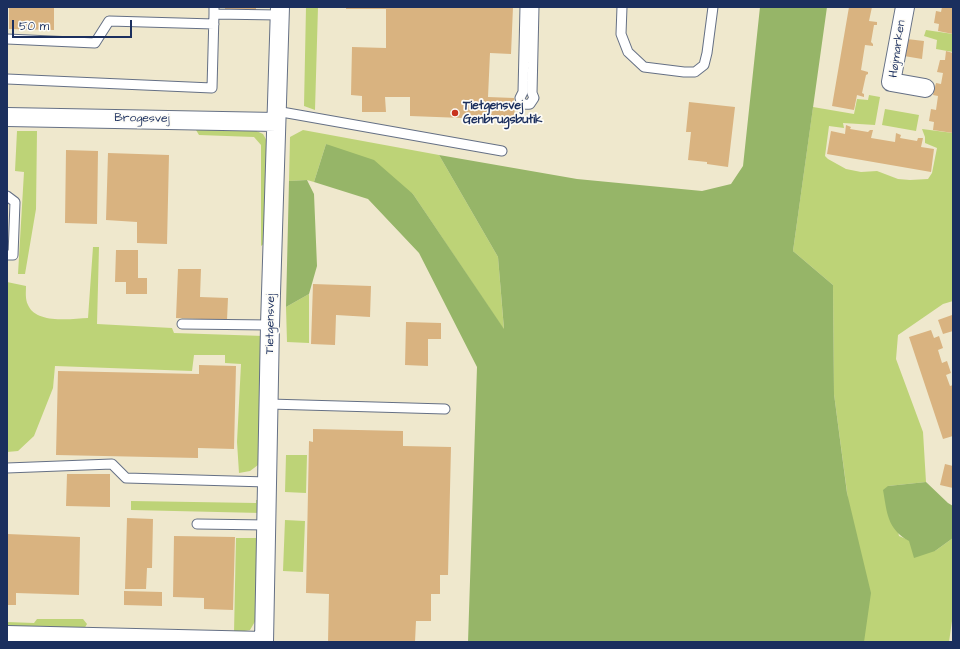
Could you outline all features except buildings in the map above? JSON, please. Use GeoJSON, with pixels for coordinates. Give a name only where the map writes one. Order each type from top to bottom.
{"type":"FeatureCollection","features":[{"type":"Feature","properties":{"kind":"street","name":"Højmarken"},"geometry":{"type":"LineString","coordinates":[[905,7],[891,82],[926,88]]}},
{"type":"Feature","properties":{"kind":"street","name":"Tietgensvej"},"geometry":{"type":"LineString","coordinates":[[264,641],[270,325],[280,11]]}},
{"type":"Feature","properties":{"kind":"street","name":"Brogesvej"},"geometry":{"type":"LineString","coordinates":[[7,117],[276,117]]}},
{"type":"Feature","properties":{"kind":"street"},"geometry":{"type":"LineString","coordinates":[[7,635],[46,639],[264,641]]}},
{"type":"Feature","properties":{"kind":"lane"},"geometry":{"type":"LineString","coordinates":[[525,7],[523,92],[520,98],[526,105],[530,104],[534,98],[532,93],[534,7]]}},
{"type":"Feature","properties":{"kind":"lane"},"geometry":{"type":"LineString","coordinates":[[622,7],[621,34],[628,52],[644,67],[684,72],[695,72],[704,65],[713,7]]}},
{"type":"Feature","properties":{"kind":"lane"},"geometry":{"type":"LineString","coordinates":[[7,79],[212,88],[214,10],[280,11]]}},
{"type":"Feature","properties":{"kind":"lane"},"geometry":{"type":"LineString","coordinates":[[7,39],[95,43],[109,21],[214,24]]}},
{"type":"Feature","properties":{"kind":"lane"},"geometry":{"type":"LineString","coordinates":[[276,117],[502,151]]}},
{"type":"Feature","properties":{"kind":"lane"},"geometry":{"type":"LineString","coordinates":[[7,196],[15,202],[13,255],[7,255]]}},
{"type":"Feature","properties":{"kind":"lane"},"geometry":{"type":"LineString","coordinates":[[182,324],[270,325]]}},
{"type":"Feature","properties":{"kind":"lane"},"geometry":{"type":"LineString","coordinates":[[269,404],[445,409]]}},
{"type":"Feature","properties":{"kind":"lane"},"geometry":{"type":"LineString","coordinates":[[7,468],[112,464],[126,478],[267,482]]}},
{"type":"Feature","properties":{"kind":"lane"},"geometry":{"type":"LineString","coordinates":[[197,524],[267,525]]}},
{"type":"Feature","properties":{"kind":"green space"},"geometry":{"type":"Polygon","coordinates":[[[306,7],[318,7],[315,110],[304,106],[306,7]]]}},
{"type":"Feature","properties":{"kind":"green space"},"geometry":{"type":"Polygon","coordinates":[[[760,7],[827,7],[793,251],[833,285],[834,394],[847,493],[871,593],[864,642],[468,642],[477,367],[419,253],[368,199],[314,182],[326,144],[374,160],[413,194],[504,329],[498,257],[439,155],[577,179],[702,191],[731,184],[743,166],[760,7]]]}},
{"type":"Feature","properties":{"kind":"green space"},"geometry":{"type":"Polygon","coordinates":[[[926,30],[953,34],[953,52],[936,49],[937,40],[924,36],[926,30]]]}},
{"type":"Feature","properties":{"kind":"green space"},"geometry":{"type":"Polygon","coordinates":[[[869,95],[880,97],[875,125],[843,123],[844,128],[829,126],[825,156],[846,169],[861,172],[877,171],[898,179],[928,179],[932,173],[937,148],[925,143],[925,137],[922,129],[953,133],[953,301],[943,304],[898,335],[896,359],[923,432],[926,482],[888,486],[899,536],[935,551],[953,538],[953,614],[949,642],[864,642],[834,394],[833,285],[793,251],[813,107],[854,114],[857,99],[868,100],[869,95]]]}},
{"type":"Feature","properties":{"kind":"green space"},"geometry":{"type":"Polygon","coordinates":[[[885,109],[919,115],[916,131],[882,125],[885,109]]]}},
{"type":"Feature","properties":{"kind":"green space"},"geometry":{"type":"Polygon","coordinates":[[[252,129],[263,134],[268,143],[267,241],[261,246],[261,145],[254,137],[199,135],[196,130],[252,129]]]}},
{"type":"Feature","properties":{"kind":"green space"},"geometry":{"type":"Polygon","coordinates":[[[303,130],[439,155],[498,257],[504,330],[413,194],[326,144],[314,182],[307,180],[289,181],[290,137],[303,130]]]}},
{"type":"Feature","properties":{"kind":"green space"},"geometry":{"type":"Polygon","coordinates":[[[17,131],[37,131],[36,209],[25,274],[18,274],[24,172],[15,171],[17,131]]]}},
{"type":"Feature","properties":{"kind":"green space"},"geometry":{"type":"Polygon","coordinates":[[[307,180],[314,194],[317,266],[309,294],[286,307],[289,181],[307,180]]]}},
{"type":"Feature","properties":{"kind":"green space"},"geometry":{"type":"Polygon","coordinates":[[[93,247],[99,247],[97,324],[172,328],[174,333],[264,336],[258,465],[250,471],[239,473],[237,442],[241,364],[225,363],[225,355],[194,355],[192,371],[55,366],[53,388],[34,436],[18,451],[7,452],[7,282],[26,286],[27,303],[32,311],[38,315],[55,319],[88,318],[93,247]]]}},
{"type":"Feature","properties":{"kind":"green space"},"geometry":{"type":"Polygon","coordinates":[[[309,294],[309,343],[287,342],[286,307],[309,294]]]}},
{"type":"Feature","properties":{"kind":"green space"},"geometry":{"type":"Polygon","coordinates":[[[286,455],[307,455],[306,493],[285,492],[286,455]]]}},
{"type":"Feature","properties":{"kind":"green space"},"geometry":{"type":"Polygon","coordinates":[[[926,482],[953,506],[953,538],[935,551],[914,558],[909,541],[896,531],[889,519],[883,490],[888,486],[926,482]]]}},
{"type":"Feature","properties":{"kind":"green space"},"geometry":{"type":"Polygon","coordinates":[[[256,500],[261,500],[261,513],[131,510],[131,501],[256,503],[256,500]]]}},
{"type":"Feature","properties":{"kind":"green space"},"geometry":{"type":"Polygon","coordinates":[[[285,520],[305,521],[303,572],[283,571],[285,520]]]}},
{"type":"Feature","properties":{"kind":"green space"},"geometry":{"type":"Polygon","coordinates":[[[236,538],[262,538],[260,613],[250,630],[234,633],[236,538]]]}},
{"type":"Feature","properties":{"kind":"green space"},"geometry":{"type":"Polygon","coordinates":[[[37,619],[83,619],[87,624],[84,629],[7,628],[7,622],[34,623],[37,619]]]}},
{"type":"Feature","properties":{"kind":"place","name":"Tietgensvej Genbrugsbutik"},"geometry":{"type":"Point","coordinates":[455,113]}}]}
